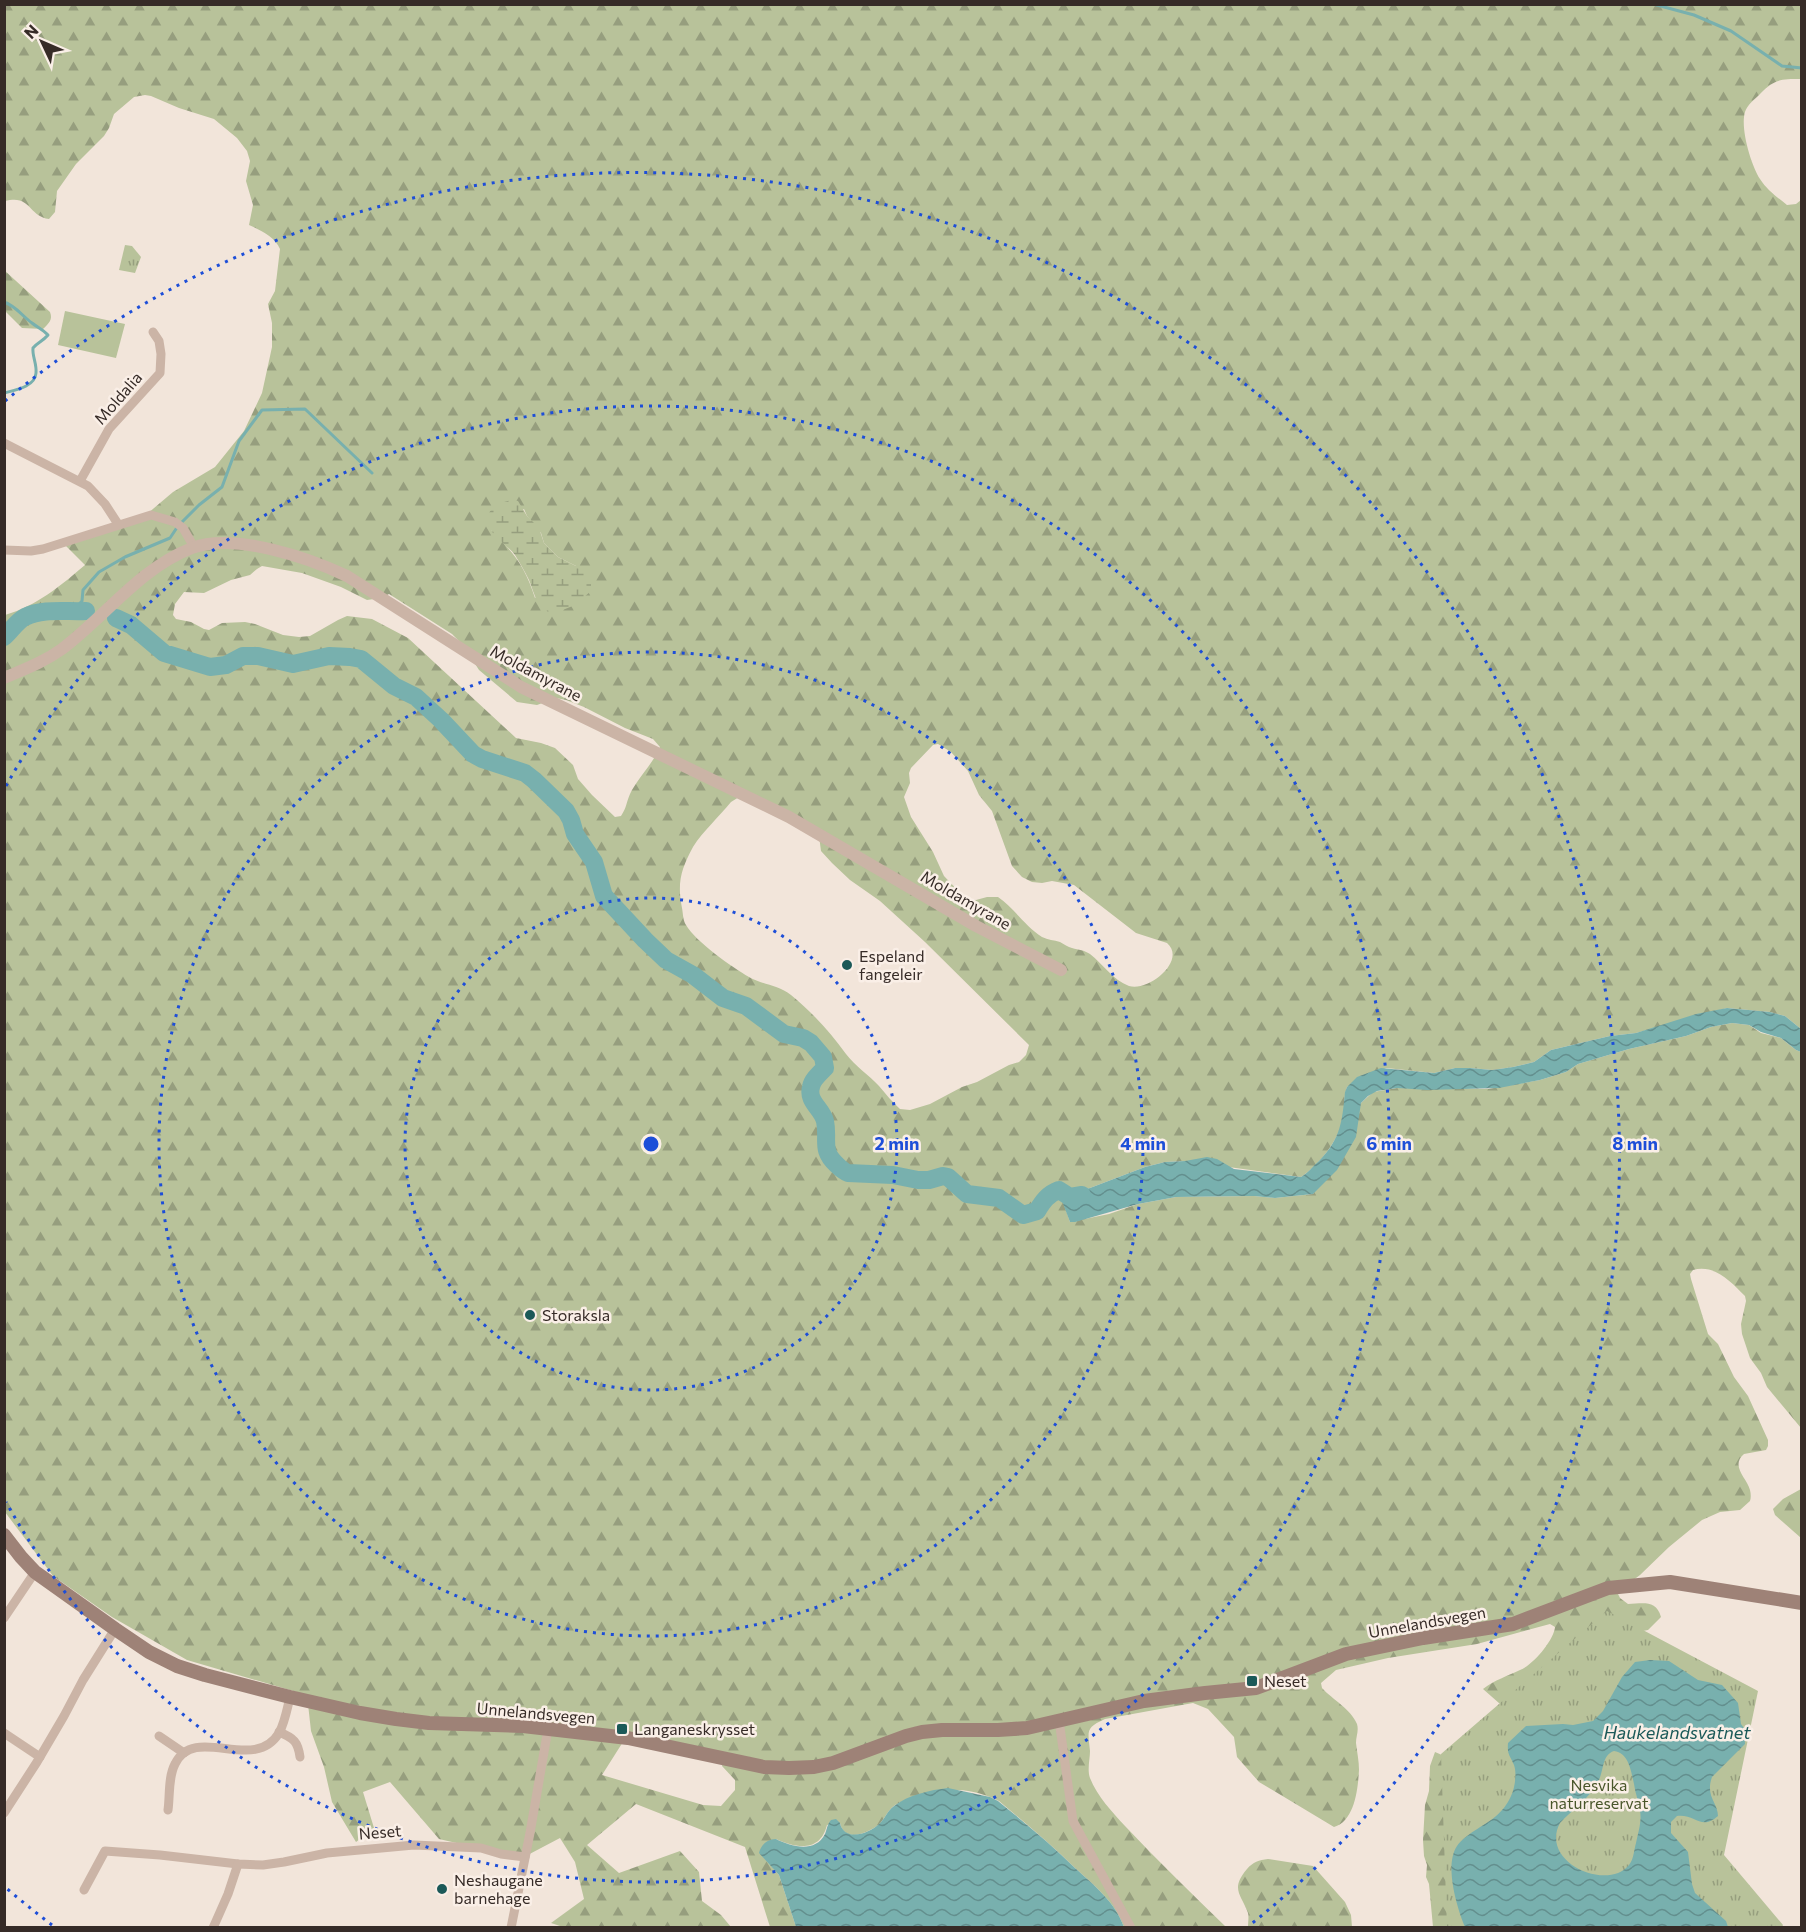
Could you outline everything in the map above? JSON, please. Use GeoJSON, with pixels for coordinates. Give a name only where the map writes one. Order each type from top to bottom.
{"type":"FeatureCollection","features":[{"type":"Feature","properties":{"kind":"main road","name":"Unnelandsvegen"},"geometry":{"type":"LineString","coordinates":[[4,1535],[35,1572],[115,1629],[149,1652],[177,1666],[205,1675],[290,1697],[396,1719],[548,1729],[628,1738],[764,1767],[789,1768],[814,1767],[833,1763],[922,1732],[1027,1728],[1144,1701],[1265,1686],[1346,1654],[1423,1638],[1513,1624],[1608,1588],[1670,1582],[1802,1603]]}},
{"type":"Feature","properties":{"kind":"street","name":"Moldalia"},"geometry":{"type":"LineString","coordinates":[[80,481],[109,429],[160,373],[159,341],[153,332]]}},
{"type":"Feature","properties":{"kind":"street"},"geometry":{"type":"LineString","coordinates":[[4,443],[80,481],[98,494],[118,524]]}},
{"type":"Feature","properties":{"kind":"street"},"geometry":{"type":"LineString","coordinates":[[4,550],[43,549],[72,542],[118,524],[151,515],[175,522],[183,528],[194,547]]}},
{"type":"Feature","properties":{"kind":"street","name":"Moldamyrane"},"geometry":{"type":"LineString","coordinates":[[4,678],[28,669],[62,648],[151,572],[174,556],[194,547],[230,543],[306,559],[347,576],[521,687],[789,817],[976,926],[1061,970]]}},
{"type":"Feature","properties":{"kind":"street"},"geometry":{"type":"LineString","coordinates":[[4,1618],[35,1572]]}},
{"type":"Feature","properties":{"kind":"street"},"geometry":{"type":"LineString","coordinates":[[4,1813],[40,1757],[83,1680],[115,1629]]}},
{"type":"Feature","properties":{"kind":"street"},"geometry":{"type":"LineString","coordinates":[[168,1810],[173,1768],[178,1758],[192,1749],[203,1747],[245,1751],[266,1745],[279,1732],[290,1697]]}},
{"type":"Feature","properties":{"kind":"street"},"geometry":{"type":"LineString","coordinates":[[1059,1720],[1073,1821],[1131,1928]]}},
{"type":"Feature","properties":{"kind":"street"},"geometry":{"type":"LineString","coordinates":[[511,1928],[548,1729]]}},
{"type":"Feature","properties":{"kind":"street"},"geometry":{"type":"LineString","coordinates":[[279,1732],[296,1741],[300,1757]]}},
{"type":"Feature","properties":{"kind":"street"},"geometry":{"type":"LineString","coordinates":[[4,1733],[40,1757]]}},
{"type":"Feature","properties":{"kind":"street"},"geometry":{"type":"LineString","coordinates":[[159,1736],[184,1753]]}},
{"type":"Feature","properties":{"kind":"street","name":"Neset"},"geometry":{"type":"LineString","coordinates":[[84,1890],[105,1851],[263,1865],[327,1853],[414,1845],[481,1848],[501,1854],[525,1857]]}},
{"type":"Feature","properties":{"kind":"street"},"geometry":{"type":"LineString","coordinates":[[213,1928],[238,1864]]}},
{"type":"Feature","properties":{"kind":"green space"},"geometry":{"type":"Polygon","coordinates":[[[5,5],[1801,5],[1801,79],[1783,80],[1770,85],[1749,105],[1745,112],[1744,127],[1750,156],[1763,183],[1787,205],[1796,204],[1801,200],[1801,1029],[1785,1016],[1770,1012],[1727,1008],[1636,1033],[1610,1036],[1551,1050],[1534,1062],[1513,1067],[1492,1070],[1455,1068],[1434,1073],[1386,1068],[1347,1087],[1343,1120],[1337,1136],[1321,1159],[1301,1177],[1185,1161],[1165,1162],[1145,1167],[1090,1188],[1069,1192],[1060,1188],[1059,1190],[1070,1222],[1109,1214],[1138,1204],[1176,1197],[1275,1198],[1313,1194],[1361,1103],[1373,1092],[1397,1088],[1488,1089],[1540,1080],[1566,1072],[1578,1064],[1732,1023],[1749,1025],[1761,1033],[1781,1038],[1801,1052],[1801,1428],[1767,1387],[1761,1373],[1750,1358],[1741,1324],[1745,1296],[1728,1280],[1715,1272],[1693,1270],[1690,1274],[1691,1279],[1708,1334],[1718,1344],[1734,1377],[1748,1396],[1768,1440],[1768,1446],[1766,1450],[1744,1454],[1740,1458],[1739,1468],[1750,1490],[1750,1501],[1740,1510],[1720,1512],[1702,1520],[1620,1590],[1618,1594],[1620,1598],[1628,1604],[1652,1605],[1659,1611],[1661,1617],[1648,1630],[1633,1633],[1508,1711],[1483,1689],[1525,1667],[1537,1658],[1554,1632],[1555,1627],[1550,1624],[1477,1644],[1388,1658],[1336,1670],[1321,1683],[1322,1688],[1346,1709],[1357,1724],[1356,1743],[1359,1770],[1351,1811],[1341,1824],[1334,1827],[1259,1782],[1237,1757],[1234,1737],[1208,1709],[1193,1703],[1105,1719],[1094,1725],[1089,1731],[1089,1772],[1097,1791],[1125,1826],[1226,1927],[1124,1927],[1104,1895],[1057,1850],[999,1801],[979,1793],[963,1790],[935,1792],[901,1802],[892,1808],[877,1826],[859,1834],[845,1832],[840,1823],[827,1825],[819,1840],[806,1846],[791,1845],[776,1839],[760,1853],[779,1875],[796,1927],[770,1927],[745,1847],[636,1804],[587,1845],[619,1873],[680,1851],[699,1872],[702,1901],[721,1915],[731,1927],[563,1927],[551,1923],[584,1899],[575,1862],[560,1838],[522,1858],[439,1839],[390,1782],[363,1792],[374,1828],[356,1842],[332,1802],[324,1767],[311,1731],[307,1695],[187,1660],[112,1617],[53,1576],[5,1512],[5,615],[38,601],[85,565],[63,543],[147,514],[173,492],[215,467],[244,431],[262,393],[272,347],[272,323],[268,304],[275,291],[280,249],[271,237],[249,225],[253,205],[246,181],[250,161],[247,151],[237,138],[214,119],[151,96],[134,97],[114,114],[104,136],[76,164],[57,191],[55,212],[49,219],[37,214],[20,200],[5,201],[5,5]],[[524,509],[491,530],[518,561],[535,598],[576,566],[558,557],[544,543],[541,533],[524,509]],[[262,566],[250,575],[231,580],[204,593],[184,592],[175,604],[173,615],[176,619],[191,622],[209,630],[222,623],[245,622],[283,635],[299,637],[310,636],[347,616],[372,619],[408,638],[516,738],[555,748],[573,765],[578,779],[615,817],[621,816],[633,788],[660,747],[653,739],[566,700],[556,698],[537,705],[517,702],[479,670],[463,645],[452,634],[389,594],[367,600],[341,587],[302,573],[262,566]],[[938,744],[933,745],[911,768],[910,783],[904,797],[911,817],[933,852],[944,876],[966,899],[998,897],[1042,937],[1088,953],[1108,972],[1129,986],[1137,987],[1146,984],[1163,973],[1172,958],[1172,950],[1167,943],[1136,933],[1074,885],[1052,881],[1032,882],[1022,877],[1012,866],[992,811],[979,795],[968,771],[951,752],[938,744]],[[739,797],[731,802],[706,830],[689,855],[680,884],[683,917],[691,932],[733,967],[754,980],[786,992],[799,1002],[900,1109],[910,1110],[930,1104],[1019,1062],[1026,1055],[1029,1045],[925,942],[880,901],[850,880],[832,863],[821,851],[819,836],[739,797]],[[628,1734],[602,1775],[703,1805],[721,1806],[735,1790],[735,1780],[722,1766],[723,1762],[628,1734]]]}},
{"type":"Feature","properties":{"kind":"green space"},"geometry":{"type":"Polygon","coordinates":[[[125,245],[132,246],[141,257],[135,273],[119,270],[125,245]]]}},
{"type":"Feature","properties":{"kind":"green space"},"geometry":{"type":"Polygon","coordinates":[[[4,270],[50,312],[51,319],[43,329],[22,328],[5,311],[4,270]]]}},
{"type":"Feature","properties":{"kind":"green space"},"geometry":{"type":"Polygon","coordinates":[[[65,311],[125,324],[116,358],[58,345],[65,311]]]}},
{"type":"Feature","properties":{"kind":"green space"},"geometry":{"type":"Polygon","coordinates":[[[518,501],[527,516],[539,528],[544,543],[558,557],[576,566],[591,580],[591,591],[575,605],[553,614],[543,608],[515,555],[490,529],[487,518],[490,511],[501,503],[518,501]]]}},
{"type":"Feature","properties":{"kind":"green space"},"geometry":{"type":"Polygon","coordinates":[[[1801,1489],[1801,1538],[1775,1515],[1773,1509],[1783,1499],[1801,1489]]]}},
{"type":"Feature","properties":{"kind":"green space","name":"Nesvika naturreservat"},"geometry":{"type":"Polygon","coordinates":[[[1607,1611],[1758,1691],[1724,1855],[1783,1925],[1782,1927],[1447,1927],[1441,1754],[1607,1611]]]}},
{"type":"Feature","properties":{"kind":"green space"},"geometry":{"type":"Polygon","coordinates":[[[1435,1752],[1442,1755],[1465,1927],[1433,1927],[1423,1840],[1430,1766],[1435,1752]]]}},
{"type":"Feature","properties":{"kind":"green space"},"geometry":{"type":"Polygon","coordinates":[[[1268,1859],[1313,1866],[1345,1902],[1351,1915],[1352,1927],[1248,1927],[1248,1913],[1238,1891],[1239,1882],[1252,1865],[1268,1859]]]}},
{"type":"Feature","properties":{"kind":"water"},"geometry":{"type":"Polygon","coordinates":[[[1727,1008],[1770,1012],[1785,1016],[1801,1029],[1801,1052],[1781,1038],[1761,1032],[1749,1025],[1732,1023],[1578,1064],[1566,1072],[1540,1080],[1499,1088],[1427,1090],[1397,1088],[1377,1091],[1361,1103],[1356,1137],[1337,1170],[1313,1194],[1275,1198],[1176,1197],[1138,1204],[1070,1222],[1059,1193],[1059,1188],[1064,1188],[1069,1192],[1090,1188],[1145,1167],[1165,1162],[1207,1157],[1217,1159],[1234,1169],[1301,1177],[1332,1145],[1341,1121],[1345,1092],[1357,1077],[1381,1068],[1434,1073],[1455,1068],[1492,1070],[1513,1067],[1534,1062],[1551,1050],[1610,1036],[1636,1033],[1696,1014],[1727,1008]]]}},
{"type":"Feature","properties":{"kind":"water","name":"Haukelandsvatnet"},"geometry":{"type":"Polygon","coordinates":[[[1669,1661],[1698,1680],[1722,1685],[1738,1703],[1745,1744],[1712,1777],[1710,1790],[1718,1816],[1703,1822],[1677,1816],[1671,1822],[1671,1833],[1688,1852],[1695,1893],[1726,1921],[1728,1927],[1465,1927],[1453,1886],[1453,1854],[1463,1840],[1500,1812],[1511,1796],[1515,1772],[1508,1753],[1508,1743],[1526,1726],[1573,1725],[1593,1721],[1603,1711],[1622,1677],[1635,1662],[1669,1661]],[[1614,1751],[1607,1756],[1596,1786],[1560,1823],[1556,1837],[1559,1850],[1567,1861],[1578,1869],[1592,1874],[1619,1873],[1629,1865],[1634,1854],[1640,1811],[1630,1768],[1626,1759],[1619,1752],[1614,1751]]]}},
{"type":"Feature","properties":{"kind":"water"},"geometry":{"type":"Polygon","coordinates":[[[948,1788],[990,1797],[998,1801],[1097,1888],[1110,1902],[1124,1927],[796,1927],[779,1875],[759,1853],[765,1843],[776,1839],[802,1847],[815,1844],[825,1834],[831,1820],[836,1819],[846,1833],[863,1833],[875,1828],[900,1802],[912,1796],[948,1788]]]}},
{"type":"Feature","properties":{"kind":"waterway"},"geometry":{"type":"LineString","coordinates":[[1653,4],[1694,15],[1731,31],[1782,66],[1802,68]]}},
{"type":"Feature","properties":{"kind":"waterway"},"geometry":{"type":"LineString","coordinates":[[4,302],[48,335],[33,348],[36,370],[32,382],[4,393]]}},
{"type":"Feature","properties":{"kind":"waterway"},"geometry":{"type":"LineString","coordinates":[[73,611],[82,601],[83,590],[99,572],[125,557],[170,538],[178,526],[199,505],[222,487],[239,441],[262,410],[305,409],[372,473]]}},
{"type":"Feature","properties":{"kind":"waterway"},"geometry":{"type":"LineString","coordinates":[[4,637],[19,621],[32,614],[47,611],[86,611]]}},
{"type":"Feature","properties":{"kind":"waterway"},"geometry":{"type":"LineString","coordinates":[[116,618],[131,625],[164,653],[210,667],[226,665],[243,656],[258,656],[293,664],[329,656],[361,659],[394,686],[416,697],[473,754],[525,773],[566,811],[575,834],[594,862],[604,896],[645,940],[666,960],[693,975],[723,998],[746,1006],[784,1034],[803,1038],[811,1043],[823,1057],[825,1068],[813,1082],[811,1097],[825,1121],[826,1145],[829,1154],[832,1160],[848,1173],[893,1175],[918,1180],[948,1177],[967,1194],[999,1198],[1023,1215],[1037,1211],[1046,1198],[1059,1190],[1070,1197],[1082,1195]]}},
{"type":"Feature","properties":{"kind":"place","name":"Espeland fangeleir"},"geometry":{"type":"Point","coordinates":[847,965]}},
{"type":"Feature","properties":{"kind":"place","name":"Storaksla"},"geometry":{"type":"Point","coordinates":[530,1315]}},
{"type":"Feature","properties":{"kind":"place","name":"Neset"},"geometry":{"type":"Point","coordinates":[1252,1681]}},
{"type":"Feature","properties":{"kind":"place","name":"Langaneskrysset"},"geometry":{"type":"Point","coordinates":[622,1729]}},
{"type":"Feature","properties":{"kind":"place","name":"Neshaugane barnehage"},"geometry":{"type":"Point","coordinates":[442,1889]}}]}
